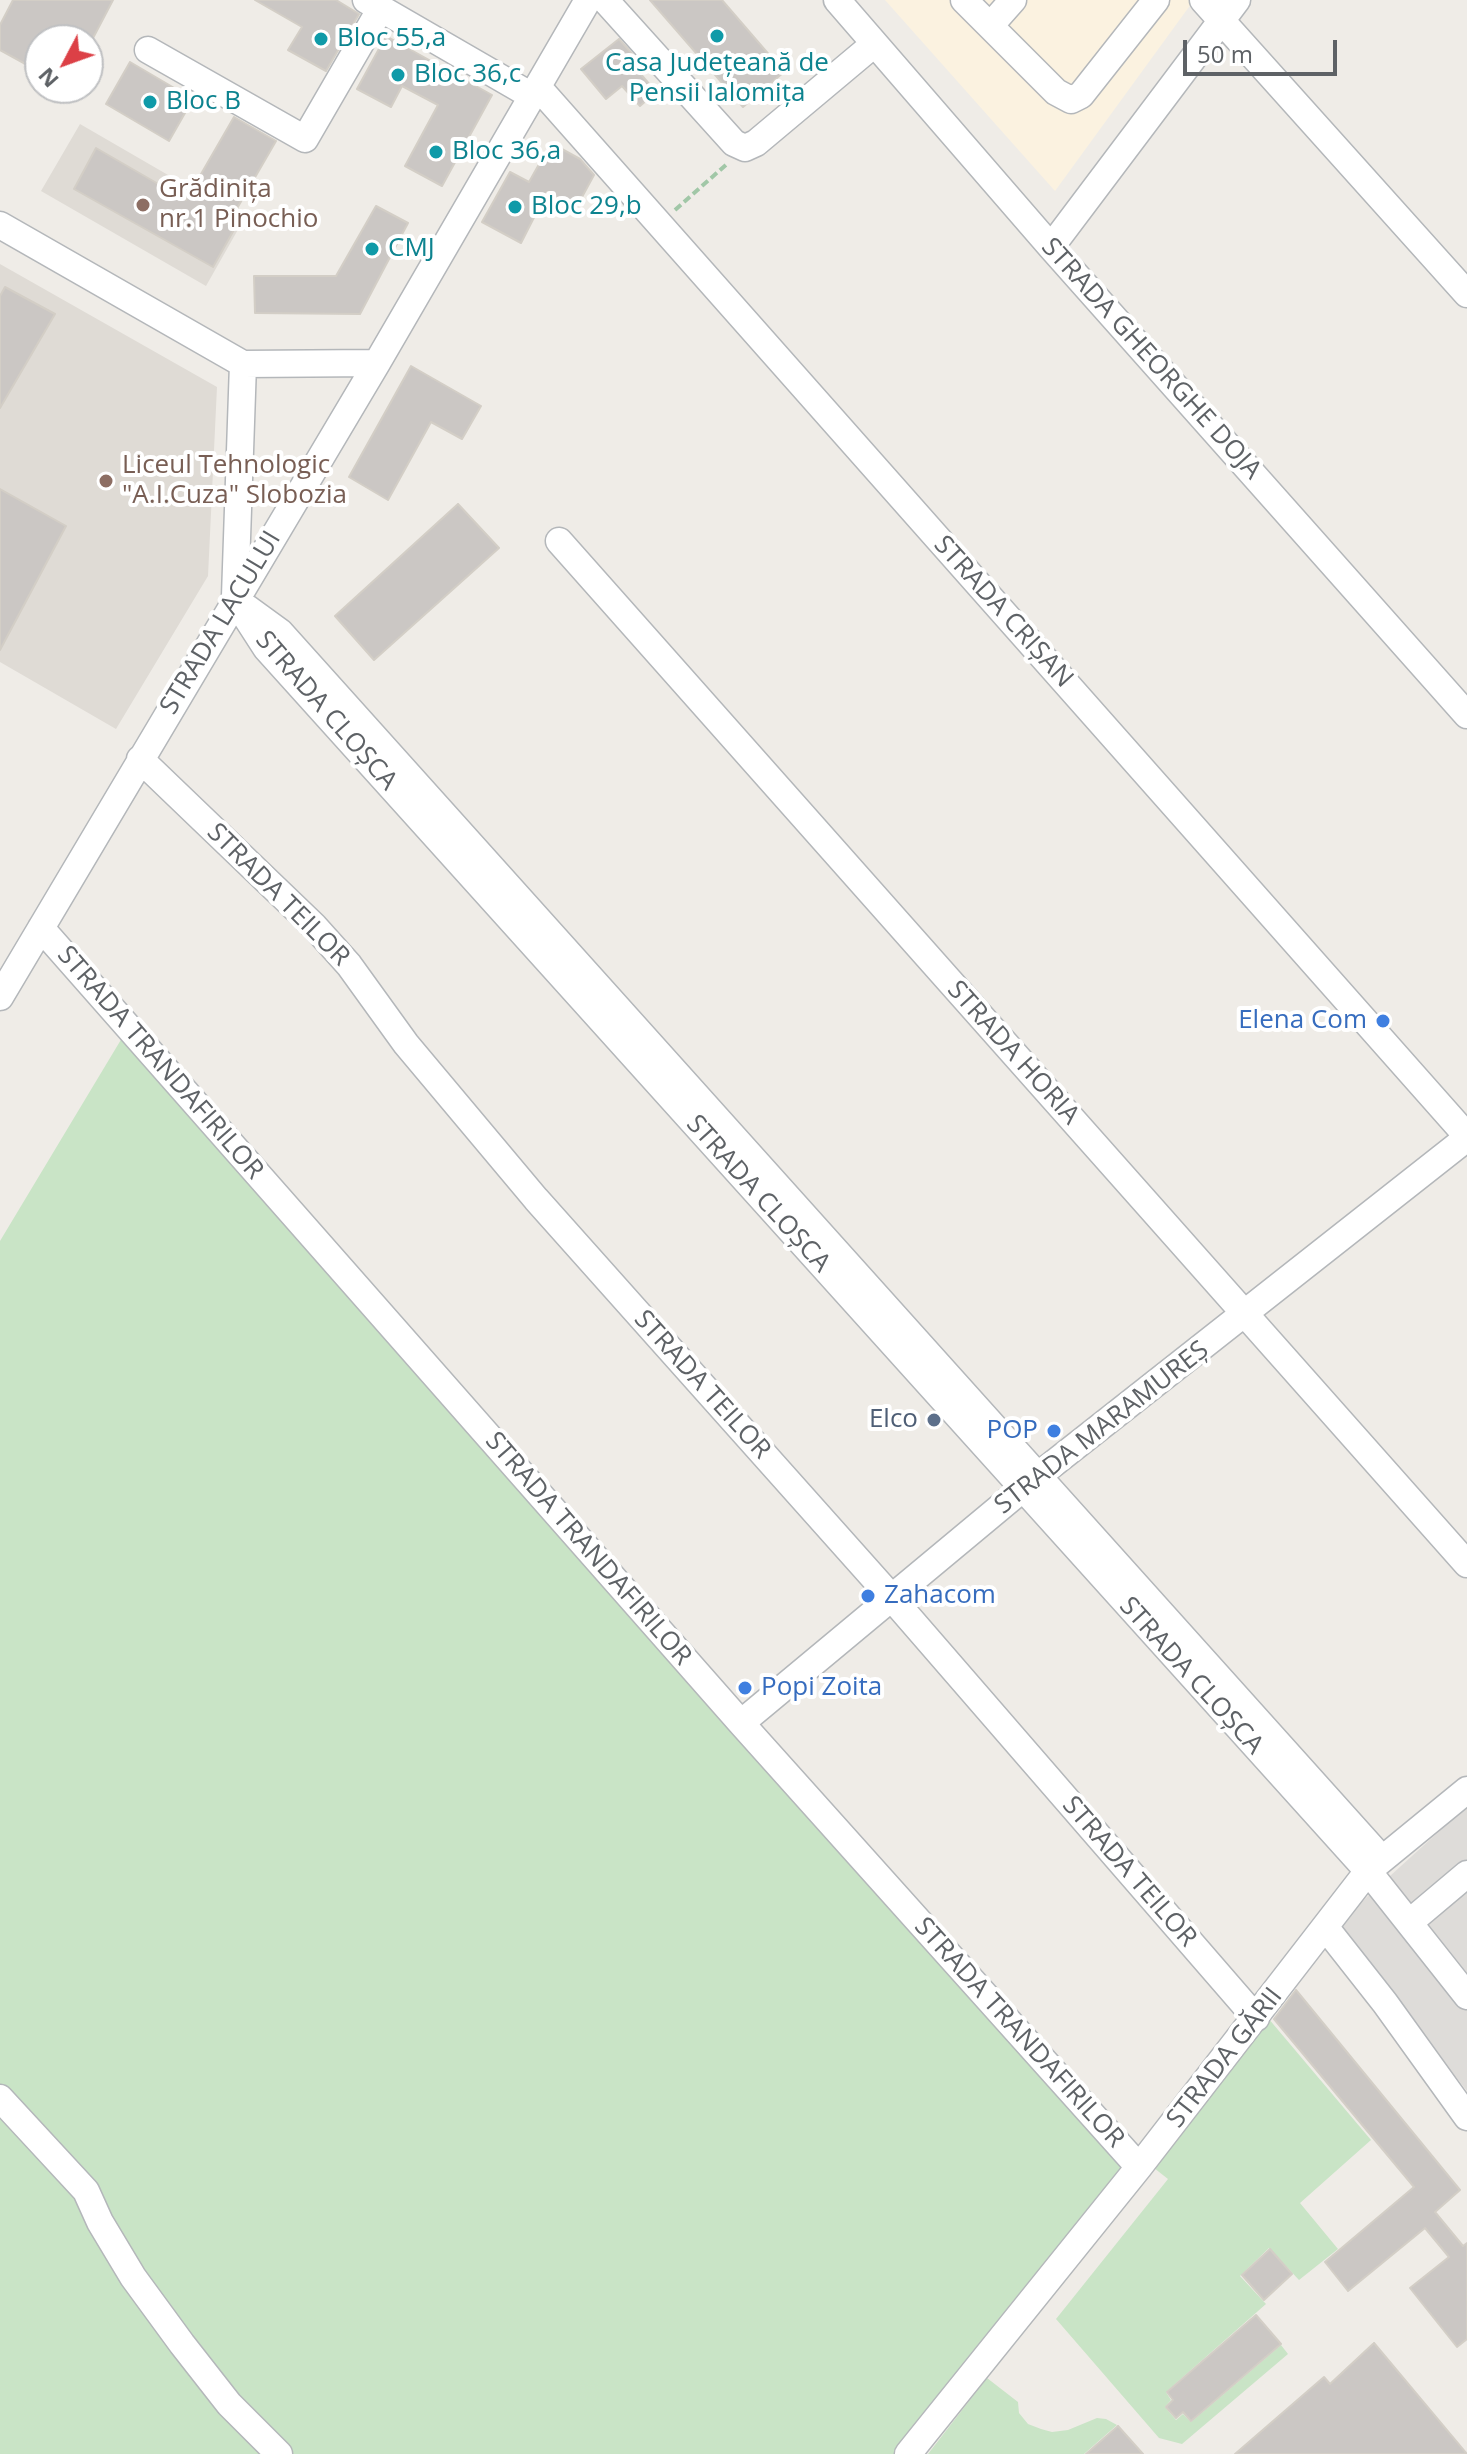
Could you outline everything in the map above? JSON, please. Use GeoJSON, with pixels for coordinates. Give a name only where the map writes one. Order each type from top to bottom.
{"type":"FeatureCollection","features":[{"type":"Feature","properties":{"kind":"street","name":"STRADA LACULUI"},"geometry":{"type":"LineString","coordinates":[[0,997],[377,363],[588,0]]}},
{"type":"Feature","properties":{"kind":"street"},"geometry":{"type":"LineString","coordinates":[[605,0],[734,143],[745,148],[756,143],[873,45]]}},
{"type":"Feature","properties":{"kind":"street","name":"STRADA GHEORGHE DOJA"},"geometry":{"type":"LineString","coordinates":[[837,0],[873,45],[1467,715]]}},
{"type":"Feature","properties":{"kind":"street"},"geometry":{"type":"LineString","coordinates":[[964,0],[1056,92],[1071,100],[1081,95],[1156,0]]}},
{"type":"Feature","properties":{"kind":"street"},"geometry":{"type":"LineString","coordinates":[[990,26],[1013,0]]}},
{"type":"Feature","properties":{"kind":"street"},"geometry":{"type":"LineString","coordinates":[[1203,0],[1230,11],[1467,294]]}},
{"type":"Feature","properties":{"kind":"street","name":"STRADA CRIȘAN"},"geometry":{"type":"LineString","coordinates":[[373,4],[535,92],[659,224],[1467,1137]]}},
{"type":"Feature","properties":{"kind":"street"},"geometry":{"type":"LineString","coordinates":[[148,50],[305,139],[373,4]]}},
{"type":"Feature","properties":{"kind":"street"},"geometry":{"type":"LineString","coordinates":[[1051,247],[1230,11]]}},
{"type":"Feature","properties":{"kind":"street"},"geometry":{"type":"LineString","coordinates":[[0,225],[243,364],[377,363]]}},
{"type":"Feature","properties":{"kind":"street"},"geometry":{"type":"LineString","coordinates":[[235,600],[243,364]]}},
{"type":"Feature","properties":{"kind":"street","name":"STRADA HORIA"},"geometry":{"type":"LineString","coordinates":[[559,541],[1467,1564]]}},
{"type":"Feature","properties":{"kind":"street","name":"STRADA CLOȘCA"},"geometry":{"type":"LineString","coordinates":[[235,600],[266,648],[1031,1482],[1374,1864],[1410,1922],[1467,1996]]}},
{"type":"Feature","properties":{"kind":"street","name":"STRADA TEILOR"},"geometry":{"type":"LineString","coordinates":[[140,759],[314,926],[406,1044],[536,1199],[891,1597],[1256,2018]]}},
{"type":"Feature","properties":{"kind":"street","name":"STRADA TRANDAFIRILOR"},"geometry":{"type":"LineString","coordinates":[[41,928],[741,1723],[1139,2167]]}},
{"type":"Feature","properties":{"kind":"street","name":"STRADA MARAMUREȘ"},"geometry":{"type":"LineString","coordinates":[[741,1723],[1031,1482],[1467,1137]]}},
{"type":"Feature","properties":{"kind":"street","name":"STRADA GĂRII"},"geometry":{"type":"LineString","coordinates":[[908,2454],[1139,2167],[1374,1864],[1467,1790]]}},
{"type":"Feature","properties":{"kind":"street"},"geometry":{"type":"LineString","coordinates":[[1410,1922],[1467,1874]]}},
{"type":"Feature","properties":{"kind":"street"},"geometry":{"type":"LineString","coordinates":[[1326,1928],[1385,2003],[1467,2117]]}},
{"type":"Feature","properties":{"kind":"street"},"geometry":{"type":"LineString","coordinates":[[0,2098],[86,2191],[100,2222],[133,2277],[173,2333],[229,2404],[279,2454]]}},
{"type":"Feature","properties":{"kind":"path"},"geometry":{"type":"LineString","coordinates":[[659,224],[745,148]]}},
{"type":"Feature","properties":{"kind":"shaded area"},"geometry":{"type":"Polygon","coordinates":[[[885,0],[1194,0],[1055,191],[885,0]]]}},
{"type":"Feature","properties":{"kind":"shaded area","name":"Grădinița nr.1 Pinochio"},"geometry":{"type":"Polygon","coordinates":[[[80,124],[244,219],[206,286],[41,191],[80,124]]]}},
{"type":"Feature","properties":{"kind":"shaded area","name":"Liceul Tehnologic \"A.I.Cuza\" Slobozia"},"geometry":{"type":"Polygon","coordinates":[[[0,264],[217,387],[208,576],[116,729],[0,662],[0,264]]]}},
{"type":"Feature","properties":{"kind":"shaded area"},"geometry":{"type":"Polygon","coordinates":[[[1467,1806],[1467,2091],[1335,1926],[1467,1806]]]}},
{"type":"Feature","properties":{"kind":"green space"},"geometry":{"type":"Polygon","coordinates":[[[122,1038],[1133,2162],[898,2454],[0,2454],[0,1241],[122,1038]]]}},
{"type":"Feature","properties":{"kind":"green space"},"geometry":{"type":"Polygon","coordinates":[[[1268,2018],[1371,2140],[1300,2203],[1338,2249],[1299,2280],[1269,2248],[1240,2276],[1266,2304],[1166,2392],[1171,2400],[1165,2407],[1176,2420],[1183,2414],[1191,2422],[1281,2345],[1288,2354],[1182,2444],[1159,2438],[1056,2319],[1168,2179],[1154,2168],[1268,2018]]]}},
{"type":"Feature","properties":{"kind":"green space"},"geometry":{"type":"Polygon","coordinates":[[[987,2378],[1018,2402],[1019,2413],[1028,2424],[1041,2429],[1052,2432],[1068,2430],[1097,2418],[1117,2425],[1084,2454],[928,2454],[987,2378]]]}},
{"type":"Feature","properties":{"kind":"building"},"geometry":{"type":"Polygon","coordinates":[[[13,0],[113,0],[100,24],[24,24],[24,63],[0,50],[0,25],[13,0]]]}},
{"type":"Feature","properties":{"kind":"building","name":"Bloc 55,a"},"geometry":{"type":"Polygon","coordinates":[[[255,0],[336,0],[359,14],[326,71],[288,50],[302,27],[255,0]]]}},
{"type":"Feature","properties":{"kind":"building","name":"Casa Județeană de Pensii Ialomița"},"geometry":{"type":"Polygon","coordinates":[[[650,0],[722,0],[784,72],[743,107],[650,0]]]}},
{"type":"Feature","properties":{"kind":"building"},"geometry":{"type":"Polygon","coordinates":[[[386,36],[492,95],[442,186],[405,166],[438,105],[402,86],[391,107],[357,89],[386,36]]]}},
{"type":"Feature","properties":{"kind":"building"},"geometry":{"type":"Polygon","coordinates":[[[619,39],[644,67],[639,72],[656,92],[640,106],[622,86],[606,99],[581,69],[619,39]]]}},
{"type":"Feature","properties":{"kind":"building","name":"Bloc B"},"geometry":{"type":"Polygon","coordinates":[[[130,62],[193,99],[169,141],[106,104],[130,62]]]}},
{"type":"Feature","properties":{"kind":"building"},"geometry":{"type":"Polygon","coordinates":[[[234,117],[276,141],[228,224],[235,228],[213,267],[74,189],[96,148],[186,200],[234,117]]]}},
{"type":"Feature","properties":{"kind":"building"},"geometry":{"type":"Polygon","coordinates":[[[551,143],[580,159],[594,175],[576,208],[547,192],[521,243],[482,222],[510,172],[529,182],[551,143]]]}},
{"type":"Feature","properties":{"kind":"building","name":"CMJ"},"geometry":{"type":"Polygon","coordinates":[[[376,206],[408,223],[360,314],[255,313],[254,276],[336,276],[376,206]]]}},
{"type":"Feature","properties":{"kind":"building"},"geometry":{"type":"Polygon","coordinates":[[[5,287],[55,314],[0,408],[0,296],[5,287]]]}},
{"type":"Feature","properties":{"kind":"building"},"geometry":{"type":"Polygon","coordinates":[[[411,366],[481,406],[462,439],[431,422],[388,500],[349,477],[411,366]]]}},
{"type":"Feature","properties":{"kind":"building"},"geometry":{"type":"Polygon","coordinates":[[[0,489],[66,526],[0,650],[0,489]]]}},
{"type":"Feature","properties":{"kind":"building"},"geometry":{"type":"Polygon","coordinates":[[[458,504],[499,548],[374,660],[335,616],[458,504]]]}},
{"type":"Feature","properties":{"kind":"building"},"geometry":{"type":"Polygon","coordinates":[[[1296,1990],[1460,2190],[1435,2212],[1463,2246],[1467,2243],[1467,2339],[1457,2347],[1410,2288],[1449,2257],[1425,2228],[1348,2291],[1325,2262],[1414,2187],[1274,2019],[1296,1990]]]}},
{"type":"Feature","properties":{"kind":"building"},"geometry":{"type":"Polygon","coordinates":[[[1270,2249],[1292,2274],[1264,2300],[1242,2275],[1270,2249]]]}},
{"type":"Feature","properties":{"kind":"building"},"geometry":{"type":"Polygon","coordinates":[[[1256,2315],[1281,2344],[1191,2421],[1183,2412],[1176,2418],[1166,2407],[1173,2400],[1167,2392],[1256,2315]]]}},
{"type":"Feature","properties":{"kind":"building"},"geometry":{"type":"Polygon","coordinates":[[[1374,2343],[1467,2454],[1235,2454],[1324,2377],[1330,2384],[1374,2343]]]}},
{"type":"Feature","properties":{"kind":"building"},"geometry":{"type":"Polygon","coordinates":[[[1118,2426],[1143,2454],[1086,2454],[1118,2426]]]}},
{"type":"Feature","properties":{"kind":"place","name":"Casa Județeană de Pensii Ialomița"},"geometry":{"type":"Point","coordinates":[717,36]}},
{"type":"Feature","properties":{"kind":"place","name":"Bloc 55,a"},"geometry":{"type":"Point","coordinates":[321,39]}},
{"type":"Feature","properties":{"kind":"place","name":"Bloc 36,c"},"geometry":{"type":"Point","coordinates":[398,75]}},
{"type":"Feature","properties":{"kind":"place","name":"Bloc B"},"geometry":{"type":"Point","coordinates":[150,102]}},
{"type":"Feature","properties":{"kind":"place","name":"Bloc 36,a"},"geometry":{"type":"Point","coordinates":[436,152]}},
{"type":"Feature","properties":{"kind":"place","name":"Grădinița nr.1 Pinochio"},"geometry":{"type":"Point","coordinates":[143,205]}},
{"type":"Feature","properties":{"kind":"place","name":"Bloc 29,b"},"geometry":{"type":"Point","coordinates":[515,207]}},
{"type":"Feature","properties":{"kind":"place","name":"CMJ"},"geometry":{"type":"Point","coordinates":[372,249]}},
{"type":"Feature","properties":{"kind":"place","name":"Liceul Tehnologic \"A.I.Cuza\" Slobozia"},"geometry":{"type":"Point","coordinates":[106,481]}},
{"type":"Feature","properties":{"kind":"place","name":"Elena Com"},"geometry":{"type":"Point","coordinates":[1383,1021]}},
{"type":"Feature","properties":{"kind":"place","name":"Elco"},"geometry":{"type":"Point","coordinates":[934,1420]}},
{"type":"Feature","properties":{"kind":"place","name":"POP"},"geometry":{"type":"Point","coordinates":[1054,1431]}},
{"type":"Feature","properties":{"kind":"place","name":"Zahacom"},"geometry":{"type":"Point","coordinates":[868,1596]}},
{"type":"Feature","properties":{"kind":"place","name":"Popi Zoita"},"geometry":{"type":"Point","coordinates":[745,1688]}}]}
